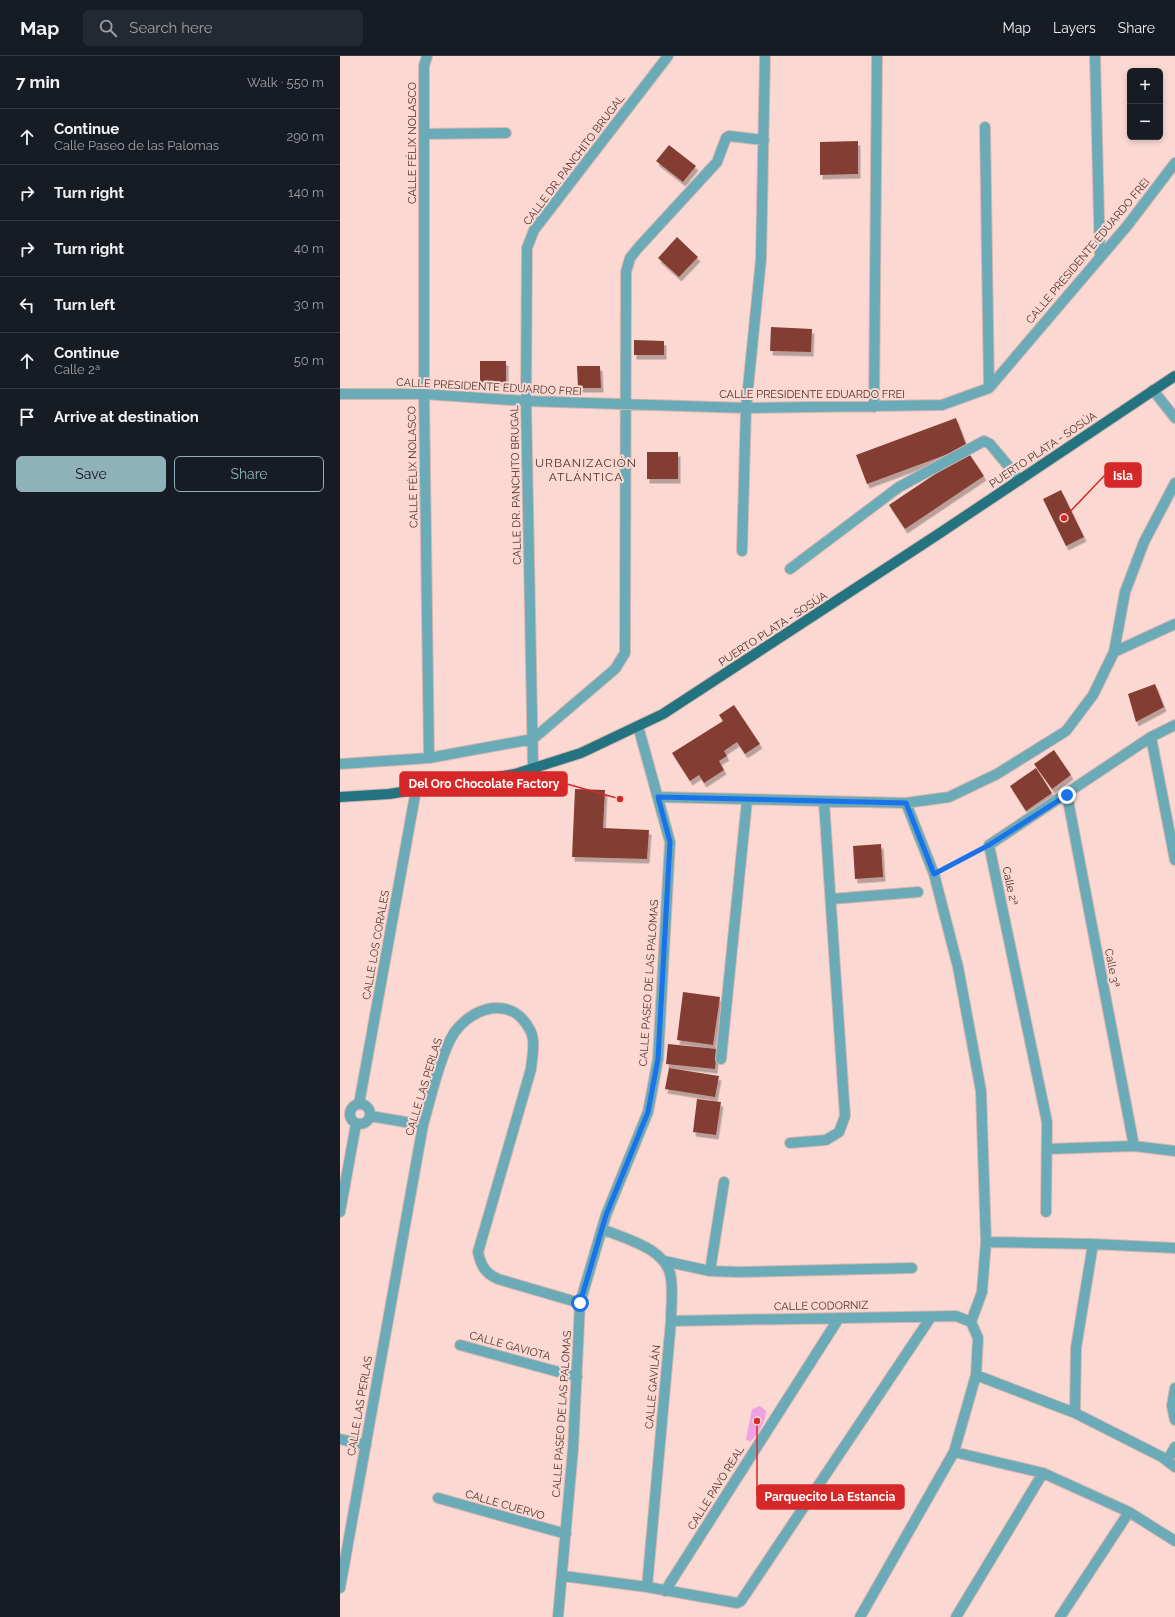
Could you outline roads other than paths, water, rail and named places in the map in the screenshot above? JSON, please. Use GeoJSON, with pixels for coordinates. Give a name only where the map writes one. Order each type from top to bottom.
{"type":"FeatureCollection","features":[{"type":"Feature","properties":{"kind":"main road","name":"PUERTO PLATA - SOSÚA"},"geometry":{"type":"LineString","coordinates":[[340,797],[389,794],[515,774],[581,753],[663,714],[1020,480],[1175,376]]}},
{"type":"Feature","properties":{"kind":"street","name":"CALLE FÉLIX NOLASCO"},"geometry":{"type":"LineString","coordinates":[[427,56],[424,66],[424,394],[429,758]]}},
{"type":"Feature","properties":{"kind":"street","name":"CALLE DR. PANCHITO BRUGAL"},"geometry":{"type":"LineString","coordinates":[[533,768],[526,401],[527,248],[534,230],[668,56]]}},
{"type":"Feature","properties":{"kind":"street"},"geometry":{"type":"LineString","coordinates":[[742,551],[746,408],[761,259],[765,56]]}},
{"type":"Feature","properties":{"kind":"street"},"geometry":{"type":"LineString","coordinates":[[874,407],[877,56]]}},
{"type":"Feature","properties":{"kind":"street"},"geometry":{"type":"LineString","coordinates":[[1095,56],[1100,258]]}},
{"type":"Feature","properties":{"kind":"street"},"geometry":{"type":"LineString","coordinates":[[985,127],[989,388]]}},
{"type":"Feature","properties":{"kind":"street"},"geometry":{"type":"LineString","coordinates":[[424,134],[506,133]]}},
{"type":"Feature","properties":{"kind":"street"},"geometry":{"type":"LineString","coordinates":[[340,764],[429,758],[533,739],[615,669],[625,653],[626,272],[630,258],[717,162],[728,136],[764,140]]}},
{"type":"Feature","properties":{"kind":"street","name":"CALLE PRESIDENTE EDUARDO FREI"},"geometry":{"type":"LineString","coordinates":[[340,394],[424,394],[526,401],[746,408],[942,405],[989,388],[1100,258],[1175,163]]}},
{"type":"Feature","properties":{"kind":"street"},"geometry":{"type":"LineString","coordinates":[[1153,390],[1175,418]]}},
{"type":"Feature","properties":{"kind":"street"},"geometry":{"type":"LineString","coordinates":[[790,569],[900,487],[984,441],[990,444],[1020,480]]}},
{"type":"Feature","properties":{"kind":"street"},"geometry":{"type":"LineString","coordinates":[[658,797],[906,803],[949,797],[997,774],[1066,731],[1094,694],[1114,652],[1125,592],[1144,542],[1175,482]]}},
{"type":"Feature","properties":{"kind":"street"},"geometry":{"type":"LineString","coordinates":[[1114,652],[1175,624]]}},
{"type":"Feature","properties":{"kind":"street"},"geometry":{"type":"LineString","coordinates":[[1067,795],[1151,737],[1175,725]]}},
{"type":"Feature","properties":{"kind":"street","name":"CALLE PASEO DE LAS PALOMAS"},"geometry":{"type":"LineString","coordinates":[[558,1617],[563,1576],[577,1377],[580,1303],[602,1229],[648,1112],[658,1059],[670,842],[638,726]]}},
{"type":"Feature","properties":{"kind":"street"},"geometry":{"type":"LineString","coordinates":[[1151,737],[1175,860]]}},
{"type":"Feature","properties":{"kind":"street","name":"CALLE LOS CORALES"},"geometry":{"type":"LineString","coordinates":[[359,1104],[416,790]]}},
{"type":"Feature","properties":{"kind":"street","name":"Calle 2ª"},"geometry":{"type":"LineString","coordinates":[[1046,1212],[1048,1148],[1047,1122],[989,845],[1067,795]]}},
{"type":"Feature","properties":{"kind":"street","name":"Calle 3ª"},"geometry":{"type":"LineString","coordinates":[[1067,795],[1134,1146]]}},
{"type":"Feature","properties":{"kind":"street"},"geometry":{"type":"LineString","coordinates":[[721,1059],[747,800]]}},
{"type":"Feature","properties":{"kind":"street"},"geometry":{"type":"LineString","coordinates":[[790,1143],[826,1140],[839,1132],[846,1116],[824,802]]}},
{"type":"Feature","properties":{"kind":"street"},"geometry":{"type":"LineString","coordinates":[[860,1617],[954,1452],[976,1375],[978,1338],[971,1322],[982,1292],[986,1242],[981,1092],[958,967],[934,874],[906,803]]}},
{"type":"Feature","properties":{"kind":"street"},"geometry":{"type":"LineString","coordinates":[[831,899],[918,892]]}},
{"type":"Feature","properties":{"kind":"street","name":"CALLE LAS PERLAS"},"geometry":{"type":"LineString","coordinates":[[340,1588],[422,1125],[446,1052],[454,1034],[466,1019],[484,1009],[504,1007],[520,1016],[531,1030],[533,1049],[531,1069],[478,1252],[480,1264],[488,1274],[498,1279],[580,1303]]}},
{"type":"Feature","properties":{"kind":"street"},"geometry":{"type":"LineString","coordinates":[[340,1119],[350,1113],[352,1109],[359,1104],[367,1107],[370,1116]]}},
{"type":"Feature","properties":{"kind":"street"},"geometry":{"type":"LineString","coordinates":[[350,1113],[350,1117],[356,1124]]}},
{"type":"Feature","properties":{"kind":"street"},"geometry":{"type":"LineString","coordinates":[[356,1124],[365,1123],[370,1116]]}},
{"type":"Feature","properties":{"kind":"street"},"geometry":{"type":"LineString","coordinates":[[370,1116],[422,1125]]}},
{"type":"Feature","properties":{"kind":"street"},"geometry":{"type":"LineString","coordinates":[[340,1212],[356,1124]]}},
{"type":"Feature","properties":{"kind":"street"},"geometry":{"type":"LineString","coordinates":[[1048,1148],[1134,1146],[1175,1151]]}},
{"type":"Feature","properties":{"kind":"street"},"geometry":{"type":"LineString","coordinates":[[710,1271],[724,1182]]}},
{"type":"Feature","properties":{"kind":"street"},"geometry":{"type":"LineString","coordinates":[[602,1229],[649,1250],[664,1261],[710,1271],[738,1272],[912,1268]]}},
{"type":"Feature","properties":{"kind":"street"},"geometry":{"type":"LineString","coordinates":[[986,1242],[1094,1244],[1175,1248]]}},
{"type":"Feature","properties":{"kind":"street"},"geometry":{"type":"LineString","coordinates":[[1074,1413],[1076,1348],[1094,1244]]}},
{"type":"Feature","properties":{"kind":"street","name":"CALLE GAVILÁN"},"geometry":{"type":"LineString","coordinates":[[647,1587],[671,1321],[671,1277],[664,1261]]}},
{"type":"Feature","properties":{"kind":"street","name":"CALLE CODORNIZ"},"geometry":{"type":"LineString","coordinates":[[671,1321],[956,1316],[971,1322]]}},
{"type":"Feature","properties":{"kind":"street"},"geometry":{"type":"LineString","coordinates":[[563,1576],[647,1587],[737,1603],[741,1601],[931,1317]]}},
{"type":"Feature","properties":{"kind":"street","name":"CALLE PAVO REAL"},"geometry":{"type":"LineString","coordinates":[[665,1591],[839,1318]]}},
{"type":"Feature","properties":{"kind":"street","name":"CALLE GAVIOTA"},"geometry":{"type":"LineString","coordinates":[[460,1345],[577,1377]]}},
{"type":"Feature","properties":{"kind":"street"},"geometry":{"type":"LineString","coordinates":[[976,1375],[1074,1413],[1171,1464],[1175,1447]]}},
{"type":"Feature","properties":{"kind":"street"},"geometry":{"type":"LineString","coordinates":[[1175,1388],[1172,1406],[1175,1420]]}},
{"type":"Feature","properties":{"kind":"street"},"geometry":{"type":"LineString","coordinates":[[340,1439],[366,1445]]}},
{"type":"Feature","properties":{"kind":"street"},"geometry":{"type":"LineString","coordinates":[[954,1452],[1043,1473],[1129,1512],[1175,1541]]}},
{"type":"Feature","properties":{"kind":"street"},"geometry":{"type":"LineString","coordinates":[[956,1617],[1043,1473]]}},
{"type":"Feature","properties":{"kind":"street","name":"CALLE CUERVO"},"geometry":{"type":"LineString","coordinates":[[438,1498],[566,1534]]}},
{"type":"Feature","properties":{"kind":"street"},"geometry":{"type":"LineString","coordinates":[[1060,1617],[1129,1512]]}},
{"type":"Feature","properties":{"kind":"place","name":"Isla"},"geometry":{"type":"Point","coordinates":[1064,518]}},
{"type":"Feature","properties":{"kind":"place","name":"Del Oro Chocolate Factory"},"geometry":{"type":"Point","coordinates":[620,799]}},
{"type":"Feature","properties":{"kind":"place","name":"Parquecito La Estancia"},"geometry":{"type":"Point","coordinates":[757,1421]}},
{"type":"Feature","properties":{"kind":"district","name":"URBANIZACIÓN ATLÁNTICA"},"geometry":{"type":"Point","coordinates":[586,470]}}]}
